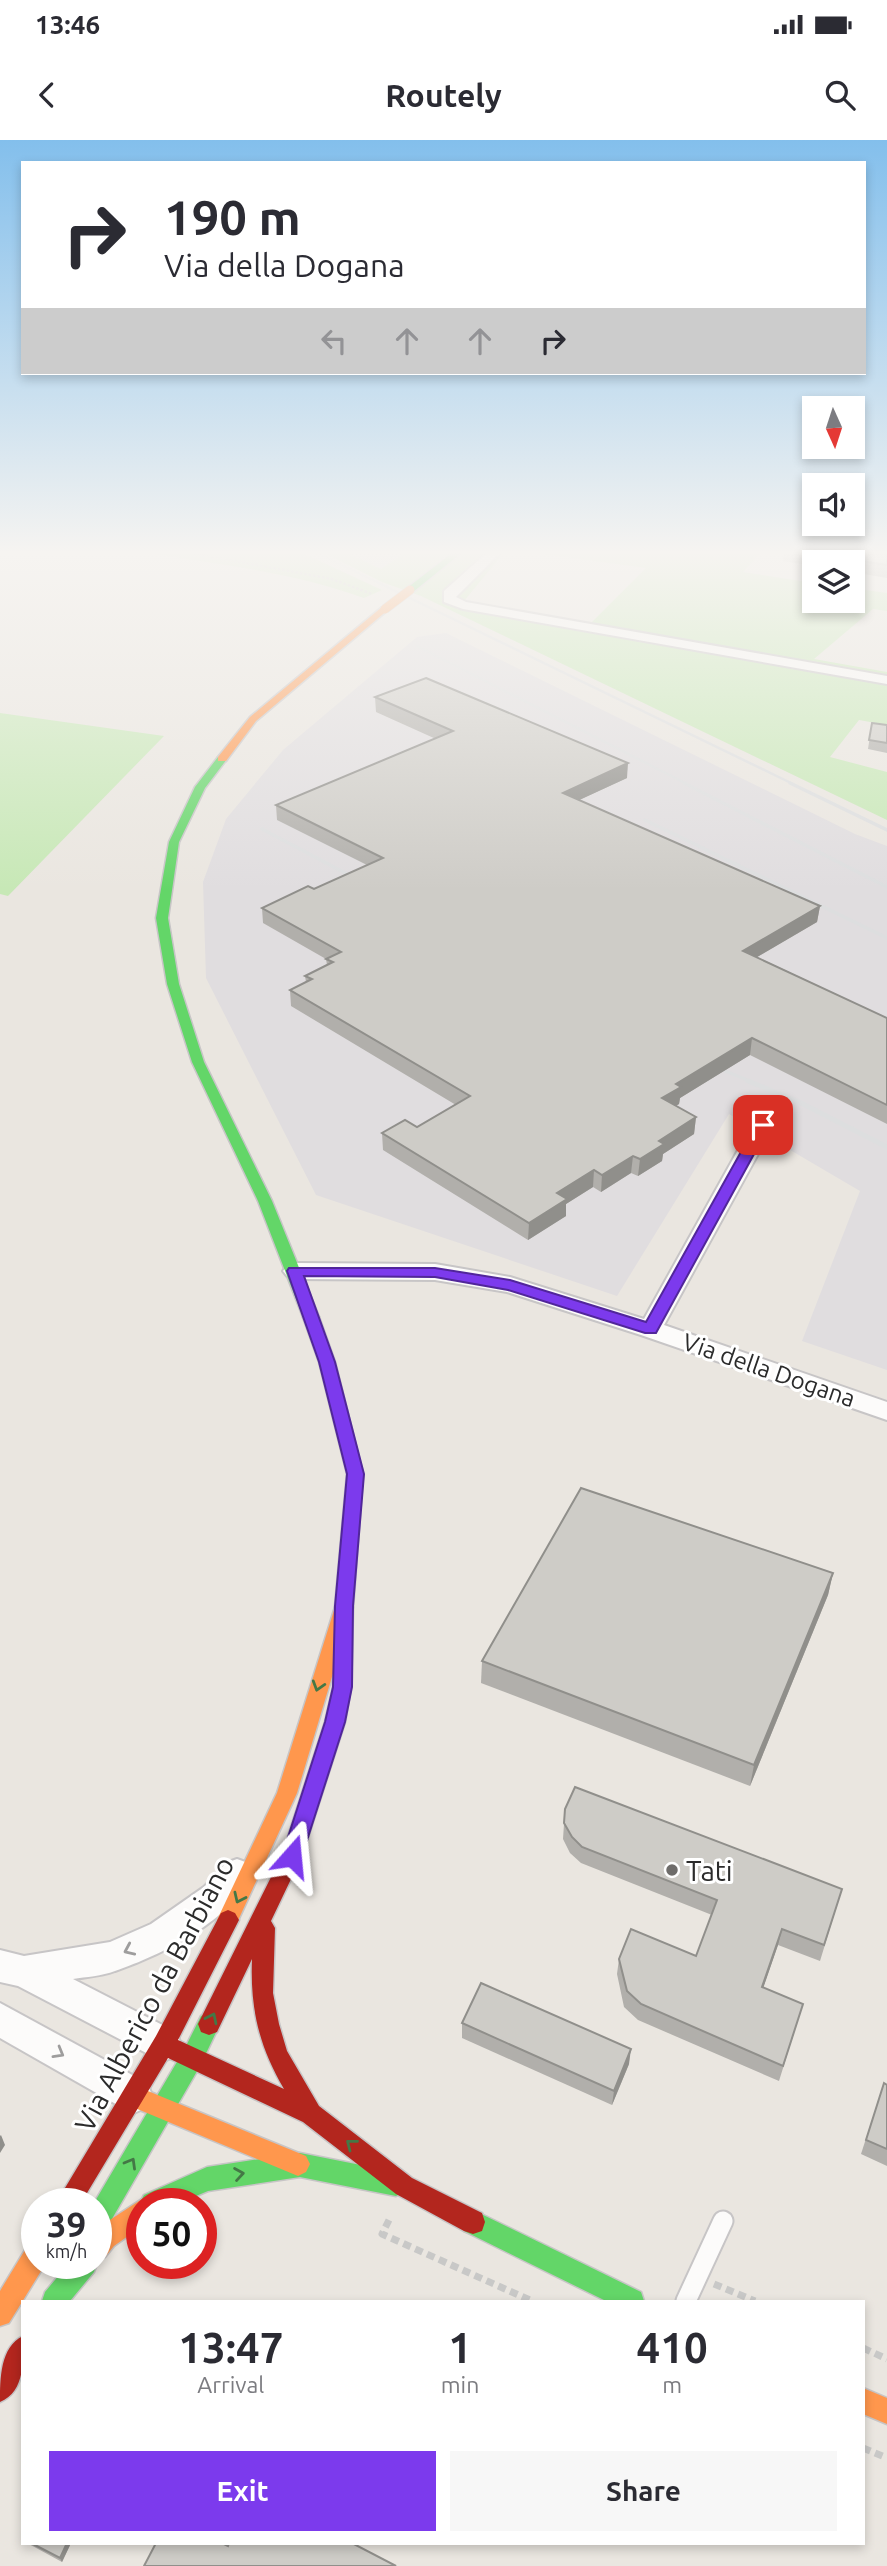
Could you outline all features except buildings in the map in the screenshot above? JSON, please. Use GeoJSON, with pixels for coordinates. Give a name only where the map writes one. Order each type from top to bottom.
{"type":"FeatureCollection","features":[{"type":"Feature","properties":{"kind":"main road","name":"Via Alberico da Barbiano"},"geometry":{"type":"LineString","coordinates":[[79,2188],[161,2075],[269,1903],[292,1856],[335,1722],[342,1687],[344,1606],[355,1474],[327,1362],[295,1271],[265,1201],[198,1062],[173,984],[162,918],[174,842],[200,787],[253,719],[320,663]]}},
{"type":"Feature","properties":{"kind":"main road","name":"Via Alberico da Barbiano"},"geometry":{"type":"LineString","coordinates":[[111,2188],[225,1927],[287,1793],[344,1606]]}},
{"type":"Feature","properties":{"kind":"main road"},"geometry":{"type":"LineString","coordinates":[[269,1903],[261,1939],[262,1993],[277,2055],[311,2113],[404,2186],[630,2300]]}},
{"type":"Feature","properties":{"kind":"main road","name":"Via Alberico da Barbiano"},"geometry":{"type":"LineString","coordinates":[[161,2075],[180,2079],[161,2075]]}},
{"type":"Feature","properties":{"kind":"main road"},"geometry":{"type":"LineString","coordinates":[[161,2075],[311,2113]]}},
{"type":"Feature","properties":{"kind":"main road"},"geometry":{"type":"LineString","coordinates":[[161,2075],[300,2165]]}},
{"type":"Feature","properties":{"kind":"main road"},"geometry":{"type":"LineString","coordinates":[[186,2188],[207,2179],[300,2165],[404,2186]]}},
{"type":"Feature","properties":{"kind":"main road"},"geometry":{"type":"LineString","coordinates":[[0,2314],[22,2279]]}},
{"type":"Feature","properties":{"kind":"main road"},"geometry":{"type":"LineString","coordinates":[[53,2300],[64,2279]]}},
{"type":"Feature","properties":{"kind":"main road"},"geometry":{"type":"LineString","coordinates":[[53,2300],[71,2279]]}},
{"type":"Feature","properties":{"kind":"main road"},"geometry":{"type":"LineString","coordinates":[[0,2389],[21,2352]]}},
{"type":"Feature","properties":{"kind":"main road"},"geometry":{"type":"LineString","coordinates":[[865,2402],[887,2411]]}},
{"type":"Feature","properties":{"kind":"street"},"geometry":{"type":"LineString","coordinates":[[792,663],[887,680]]}},
{"type":"Feature","properties":{"kind":"street","name":"Via della Dogana"},"geometry":{"type":"LineString","coordinates":[[650,1329],[763,1125]]}},
{"type":"Feature","properties":{"kind":"street","name":"Via della Dogana"},"geometry":{"type":"LineString","coordinates":[[295,1271],[435,1272],[510,1285],[650,1329],[887,1410]]}},
{"type":"Feature","properties":{"kind":"street"},"geometry":{"type":"LineString","coordinates":[[12,1969],[112,1957],[163,1935],[216,1897],[249,1859],[271,1828]]}},
{"type":"Feature","properties":{"kind":"street"},"geometry":{"type":"LineString","coordinates":[[12,1969],[161,2075]]}},
{"type":"Feature","properties":{"kind":"street"},"geometry":{"type":"LineString","coordinates":[[0,2019],[161,2075]]}},
{"type":"Feature","properties":{"kind":"lane"},"geometry":{"type":"LineString","coordinates":[[686,2300],[723,2221]]}},
{"type":"Feature","properties":{"kind":"path"},"geometry":{"type":"LineString","coordinates":[[404,2186],[382,2234],[531,2300]]}},
{"type":"Feature","properties":{"kind":"path"},"geometry":{"type":"LineString","coordinates":[[697,2276],[753,2300]]}},
{"type":"Feature","properties":{"kind":"path"},"geometry":{"type":"LineString","coordinates":[[865,2349],[887,2359]]}},
{"type":"Feature","properties":{"kind":"path"},"geometry":{"type":"LineString","coordinates":[[865,2449],[887,2458]]}},
{"type":"Feature","properties":{"kind":"shaded area"},"geometry":{"type":"Polygon","coordinates":[[[386,663],[507,663],[855,834],[887,846],[887,1370],[802,1341],[860,1191],[729,1114],[617,1296],[316,1195],[206,978],[203,882],[226,819],[283,750],[386,663]]]}},
{"type":"Feature","properties":{"kind":"green space"},"geometry":{"type":"Polygon","coordinates":[[[561,663],[838,663],[887,672],[887,725],[859,720],[830,757],[887,772],[887,820],[561,663]]]}},
{"type":"Feature","properties":{"kind":"green space"},"geometry":{"type":"Polygon","coordinates":[[[0,713],[164,736],[8,896],[0,894],[0,713]]]}},
{"type":"Feature","properties":{"kind":"railway"},"geometry":{"type":"LineString","coordinates":[[451,663],[687,784]]}},
{"type":"Feature","properties":{"kind":"railway"},"geometry":{"type":"LineString","coordinates":[[544,663],[793,784]]}},
{"type":"Feature","properties":{"kind":"railway"},"geometry":{"type":"LineString","coordinates":[[684,783],[887,887]]}},
{"type":"Feature","properties":{"kind":"railway"},"geometry":{"type":"LineString","coordinates":[[790,783],[887,830]]}},
{"type":"Feature","properties":{"kind":"railway"},"geometry":{"type":"LineString","coordinates":[[645,820],[887,938]]}},
{"type":"Feature","properties":{"kind":"railway"},"geometry":{"type":"LineString","coordinates":[[262,829],[366,884]]}},
{"type":"Feature","properties":{"kind":"railway"},"geometry":{"type":"LineString","coordinates":[[706,1063],[752,1082]]}},
{"type":"Feature","properties":{"kind":"railway"},"geometry":{"type":"LineString","coordinates":[[748,1081],[801,1103],[887,1147]]}},
{"type":"Feature","properties":{"kind":"traffic: fast"},"geometry":{"type":"LineString","coordinates":[[222,759],[200,787],[174,842],[162,918],[173,984],[198,1062],[265,1201],[311,1317]]}},
{"type":"Feature","properties":{"kind":"traffic: fast"},"geometry":{"type":"LineString","coordinates":[[112,2195],[209,2024]]}},
{"type":"Feature","properties":{"kind":"traffic: fast"},"geometry":{"type":"LineString","coordinates":[[186,2188],[207,2179],[300,2165],[396,2184]]}},
{"type":"Feature","properties":{"kind":"traffic: fast"},"geometry":{"type":"LineString","coordinates":[[473,2222],[630,2300]]}},
{"type":"Feature","properties":{"kind":"traffic: fast"},"geometry":{"type":"LineString","coordinates":[[55,2300],[72,2279]]}},
{"type":"Feature","properties":{"kind":"traffic: slow"},"geometry":{"type":"LineString","coordinates":[[222,759],[253,719],[320,663]]}},
{"type":"Feature","properties":{"kind":"traffic: slow"},"geometry":{"type":"LineString","coordinates":[[311,1317],[327,1362],[355,1474],[344,1607]]}},
{"type":"Feature","properties":{"kind":"traffic: slow"},"geometry":{"type":"LineString","coordinates":[[228,1920],[287,1793],[344,1607]]}},
{"type":"Feature","properties":{"kind":"traffic: slow"},"geometry":{"type":"LineString","coordinates":[[143,2100],[298,2164]]}},
{"type":"Feature","properties":{"kind":"traffic: slow"},"geometry":{"type":"LineString","coordinates":[[112,2232],[126,2222]]}},
{"type":"Feature","properties":{"kind":"traffic: slow"},"geometry":{"type":"LineString","coordinates":[[0,2314],[22,2279]]}},
{"type":"Feature","properties":{"kind":"traffic: slow"},"geometry":{"type":"LineString","coordinates":[[865,2402],[887,2411]]}},
{"type":"Feature","properties":{"kind":"traffic: jam"},"geometry":{"type":"LineString","coordinates":[[209,2024],[292,1856],[335,1722],[342,1687],[344,1607]]}},
{"type":"Feature","properties":{"kind":"traffic: jam"},"geometry":{"type":"LineString","coordinates":[[77,2188],[164,2044],[228,1920]]}},
{"type":"Feature","properties":{"kind":"traffic: jam"},"geometry":{"type":"LineString","coordinates":[[264,1928],[262,1993],[268,2024],[277,2055],[311,2114],[404,2186],[473,2222]]}},
{"type":"Feature","properties":{"kind":"traffic: jam"},"geometry":{"type":"LineString","coordinates":[[172,2048],[311,2114]]}},
{"type":"Feature","properties":{"kind":"traffic: jam"},"geometry":{"type":"LineString","coordinates":[[0,2389],[21,2352]]}},
{"type":"Feature","properties":{"kind":"place","name":"Tati"},"geometry":{"type":"Point","coordinates":[672,1870]}},
{"type":"Feature","properties":{"kind":"route"},"geometry":{"type":"LineString","coordinates":[[292,1856],[335,1722],[342,1687],[344,1606],[355,1474],[327,1362],[295,1271],[435,1272],[510,1285],[650,1329],[763,1125]]}}]}
